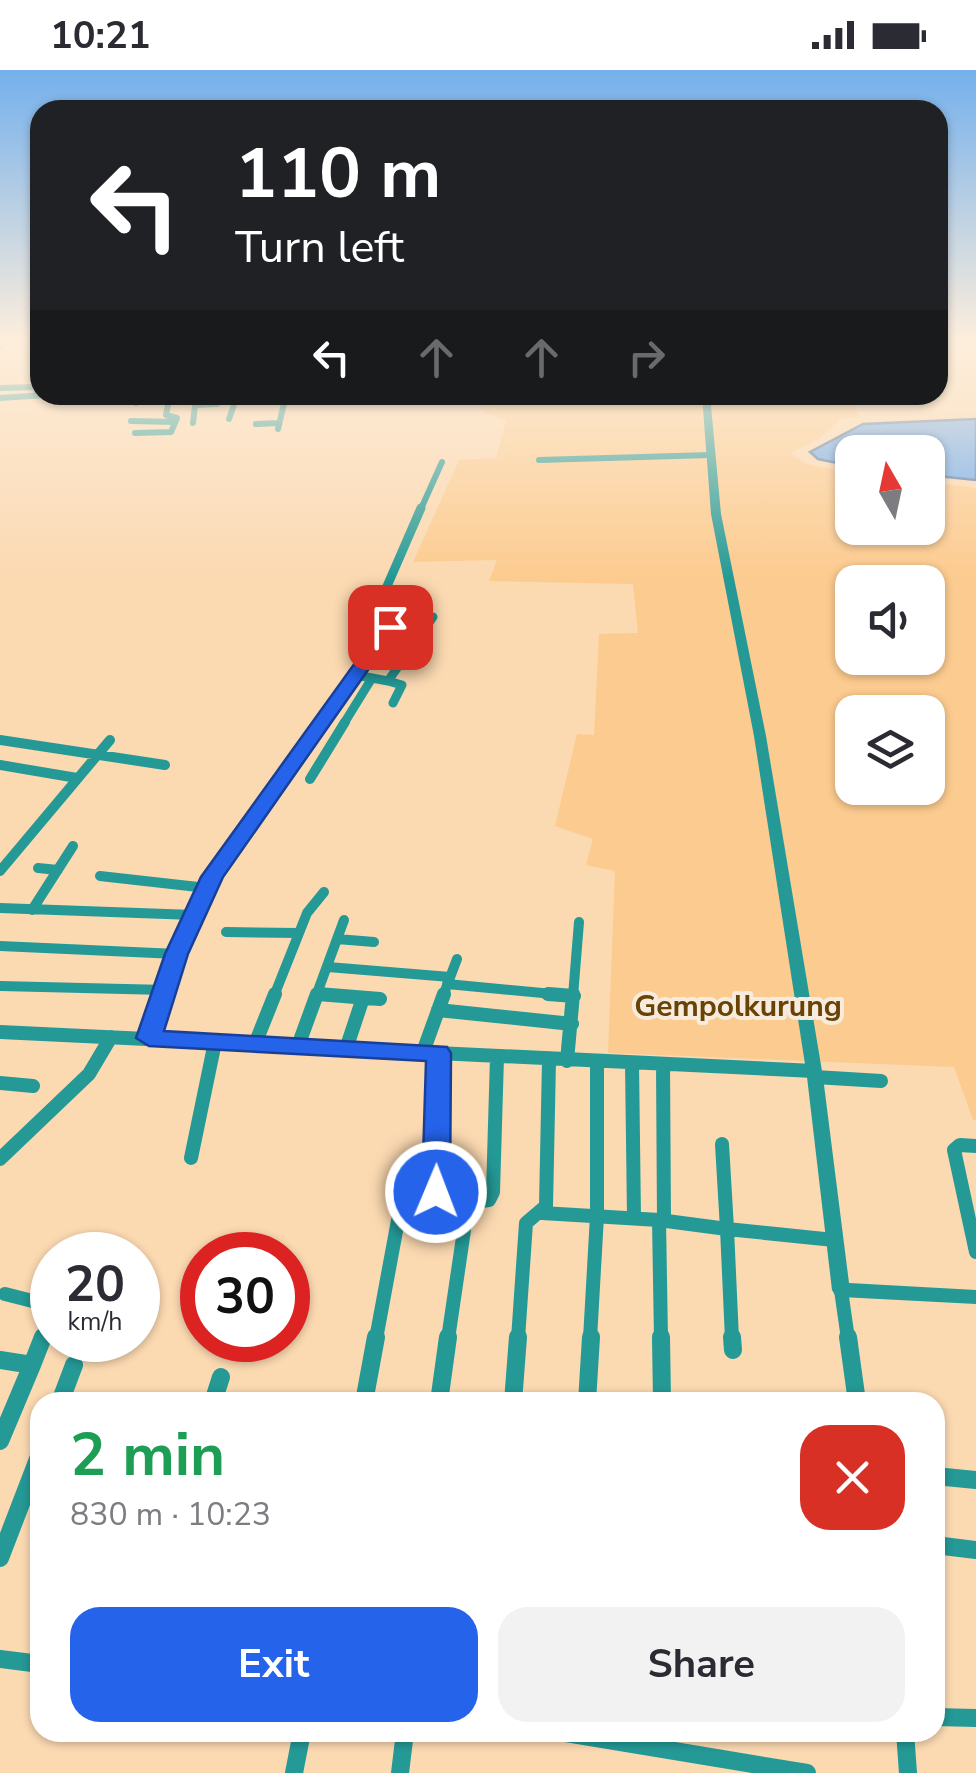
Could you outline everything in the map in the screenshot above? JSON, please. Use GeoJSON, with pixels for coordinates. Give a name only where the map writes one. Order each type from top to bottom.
{"type":"FeatureCollection","features":[{"type":"Feature","properties":{"kind":"street"},"geometry":{"type":"LineString","coordinates":[[256,424],[278,426],[279,420]]}},
{"type":"Feature","properties":{"kind":"street"},"geometry":{"type":"LineString","coordinates":[[708,420],[724,568],[760,736],[815,1074],[855,1392]]}},
{"type":"Feature","properties":{"kind":"street"},"geometry":{"type":"LineString","coordinates":[[131,422],[175,422],[170,433],[136,433]]}},
{"type":"Feature","properties":{"kind":"street"},"geometry":{"type":"LineString","coordinates":[[539,460],[710,455]]}},
{"type":"Feature","properties":{"kind":"street"},"geometry":{"type":"LineString","coordinates":[[149,1038],[176,954],[207,888],[400,610],[378,607],[442,462]]}},
{"type":"Feature","properties":{"kind":"street"},"geometry":{"type":"LineString","coordinates":[[388,681],[433,617]]}},
{"type":"Feature","properties":{"kind":"street"},"geometry":{"type":"LineString","coordinates":[[356,675],[402,685],[393,703]]}},
{"type":"Feature","properties":{"kind":"street"},"geometry":{"type":"LineString","coordinates":[[310,779],[372,678]]}},
{"type":"Feature","properties":{"kind":"street"},"geometry":{"type":"LineString","coordinates":[[0,740],[165,765]]}},
{"type":"Feature","properties":{"kind":"street"},"geometry":{"type":"LineString","coordinates":[[0,872],[110,740]]}},
{"type":"Feature","properties":{"kind":"street"},"geometry":{"type":"LineString","coordinates":[[304,751],[324,754]]}},
{"type":"Feature","properties":{"kind":"street"},"geometry":{"type":"LineString","coordinates":[[0,765],[77,778]]}},
{"type":"Feature","properties":{"kind":"street"},"geometry":{"type":"LineString","coordinates":[[0,846],[19,848]]}},
{"type":"Feature","properties":{"kind":"street"},"geometry":{"type":"LineString","coordinates":[[32,910],[74,846]]}},
{"type":"Feature","properties":{"kind":"street"},"geometry":{"type":"LineString","coordinates":[[38,868],[58,870]]}},
{"type":"Feature","properties":{"kind":"street"},"geometry":{"type":"LineString","coordinates":[[100,876],[207,888]]}},
{"type":"Feature","properties":{"kind":"street"},"geometry":{"type":"LineString","coordinates":[[255,1044],[308,913],[324,892]]}},
{"type":"Feature","properties":{"kind":"street"},"geometry":{"type":"LineString","coordinates":[[0,908],[194,915]]}},
{"type":"Feature","properties":{"kind":"street"},"geometry":{"type":"LineString","coordinates":[[298,1046],[344,920]]}},
{"type":"Feature","properties":{"kind":"street"},"geometry":{"type":"LineString","coordinates":[[567,1061],[579,922]]}},
{"type":"Feature","properties":{"kind":"street"},"geometry":{"type":"LineString","coordinates":[[226,932],[299,933]]}},
{"type":"Feature","properties":{"kind":"street"},"geometry":{"type":"LineString","coordinates":[[337,940],[374,942]]}},
{"type":"Feature","properties":{"kind":"street"},"geometry":{"type":"LineString","coordinates":[[0,946],[176,954]]}},
{"type":"Feature","properties":{"kind":"street"},"geometry":{"type":"LineString","coordinates":[[436,1196],[430,1052],[438,1010],[456,958]]}},
{"type":"Feature","properties":{"kind":"street"},"geometry":{"type":"LineString","coordinates":[[328,967],[574,996]]}},
{"type":"Feature","properties":{"kind":"street"},"geometry":{"type":"LineString","coordinates":[[0,986],[166,990]]}},
{"type":"Feature","properties":{"kind":"street"},"geometry":{"type":"LineString","coordinates":[[318,994],[380,999]]}},
{"type":"Feature","properties":{"kind":"street"},"geometry":{"type":"LineString","coordinates":[[346,1049],[363,998]]}},
{"type":"Feature","properties":{"kind":"street"},"geometry":{"type":"LineString","coordinates":[[438,1010],[572,1024]]}},
{"type":"Feature","properties":{"kind":"street"},"geometry":{"type":"LineString","coordinates":[[0,1032],[632,1062],[881,1082]]}},
{"type":"Feature","properties":{"kind":"street"},"geometry":{"type":"LineString","coordinates":[[0,1159],[89,1074],[111,1037]]}},
{"type":"Feature","properties":{"kind":"street"},"geometry":{"type":"LineString","coordinates":[[191,1158],[214,1042]]}},
{"type":"Feature","properties":{"kind":"street"},"geometry":{"type":"LineString","coordinates":[[366,1392],[400,1204],[409,1194],[468,1203],[488,1200],[493,1192],[496,1057]]}},
{"type":"Feature","properties":{"kind":"street"},"geometry":{"type":"LineString","coordinates":[[514,1392],[526,1223],[546,1206],[549,1060]]}},
{"type":"Feature","properties":{"kind":"street"},"geometry":{"type":"LineString","coordinates":[[588,1392],[597,1216],[598,1062]]}},
{"type":"Feature","properties":{"kind":"street"},"geometry":{"type":"LineString","coordinates":[[632,1062],[634,1218]]}},
{"type":"Feature","properties":{"kind":"street"},"geometry":{"type":"LineString","coordinates":[[662,1392],[663,1066]]}},
{"type":"Feature","properties":{"kind":"street"},"geometry":{"type":"LineString","coordinates":[[0,1083],[34,1086]]}},
{"type":"Feature","properties":{"kind":"street"},"geometry":{"type":"LineString","coordinates":[[722,1144],[733,1350]]}},
{"type":"Feature","properties":{"kind":"street"},"geometry":{"type":"LineString","coordinates":[[976,1146],[960,1145],[954,1150],[976,1252]]}},
{"type":"Feature","properties":{"kind":"street"},"geometry":{"type":"LineString","coordinates":[[440,1392],[468,1203]]}},
{"type":"Feature","properties":{"kind":"street"},"geometry":{"type":"LineString","coordinates":[[542,1213],[662,1220],[834,1240]]}},
{"type":"Feature","properties":{"kind":"street"},"geometry":{"type":"LineString","coordinates":[[840,1290],[976,1297]]}},
{"type":"Feature","properties":{"kind":"street"},"geometry":{"type":"LineString","coordinates":[[5,1294],[30,1300]]}},
{"type":"Feature","properties":{"kind":"street"},"geometry":{"type":"LineString","coordinates":[[0,1360],[32,1365]]}},
{"type":"Feature","properties":{"kind":"street"},"geometry":{"type":"LineString","coordinates":[[2,1432],[33,1362]]}},
{"type":"Feature","properties":{"kind":"street"},"geometry":{"type":"LineString","coordinates":[[64,1392],[74,1365]]}},
{"type":"Feature","properties":{"kind":"street"},"geometry":{"type":"LineString","coordinates":[[216,1392],[221,1377]]}},
{"type":"Feature","properties":{"kind":"street"},"geometry":{"type":"LineString","coordinates":[[945,1477],[976,1480]]}},
{"type":"Feature","properties":{"kind":"street"},"geometry":{"type":"LineString","coordinates":[[0,1558],[30,1480]]}},
{"type":"Feature","properties":{"kind":"street"},"geometry":{"type":"LineString","coordinates":[[945,1546],[976,1550]]}},
{"type":"Feature","properties":{"kind":"street"},"geometry":{"type":"LineString","coordinates":[[0,1658],[30,1662]]}},
{"type":"Feature","properties":{"kind":"street"},"geometry":{"type":"LineString","coordinates":[[945,1717],[976,1718]]}},
{"type":"Feature","properties":{"kind":"street"},"geometry":{"type":"LineString","coordinates":[[294,1773],[300,1742]]}},
{"type":"Feature","properties":{"kind":"street"},"geometry":{"type":"LineString","coordinates":[[400,1773],[404,1742]]}},
{"type":"Feature","properties":{"kind":"street"},"geometry":{"type":"LineString","coordinates":[[677,1742],[807,1773]]}},
{"type":"Feature","properties":{"kind":"street"},"geometry":{"type":"LineString","coordinates":[[906,1742],[908,1773]]}},
{"type":"Feature","properties":{"kind":"shaded area"},"geometry":{"type":"Polygon","coordinates":[[[505,420],[839,420],[820,438],[790,453],[806,464],[835,470],[835,545],[945,545],[945,484],[976,488],[976,1120],[954,1067],[608,1053],[615,871],[586,865],[593,839],[555,826],[577,734],[594,735],[599,634],[638,633],[633,584],[489,581],[497,560],[413,562],[459,460],[496,458],[505,420]]]}},
{"type":"Feature","properties":{"kind":"water"},"geometry":{"type":"Polygon","coordinates":[[[976,420],[976,480],[945,477],[945,435],[842,435],[863,424],[976,420]]]}},
{"type":"Feature","properties":{"kind":"water"},"geometry":{"type":"Polygon","coordinates":[[[835,439],[835,462],[818,459],[810,452],[835,439]]]}},
{"type":"Feature","properties":{"kind":"district","name":"Gempolkurung"},"geometry":{"type":"Point","coordinates":[738,1006]}},
{"type":"Feature","properties":{"kind":"route"},"geometry":{"type":"LineString","coordinates":[[390,627],[212,877],[176,954],[149,1038],[438,1053],[436,1192]]}}]}
